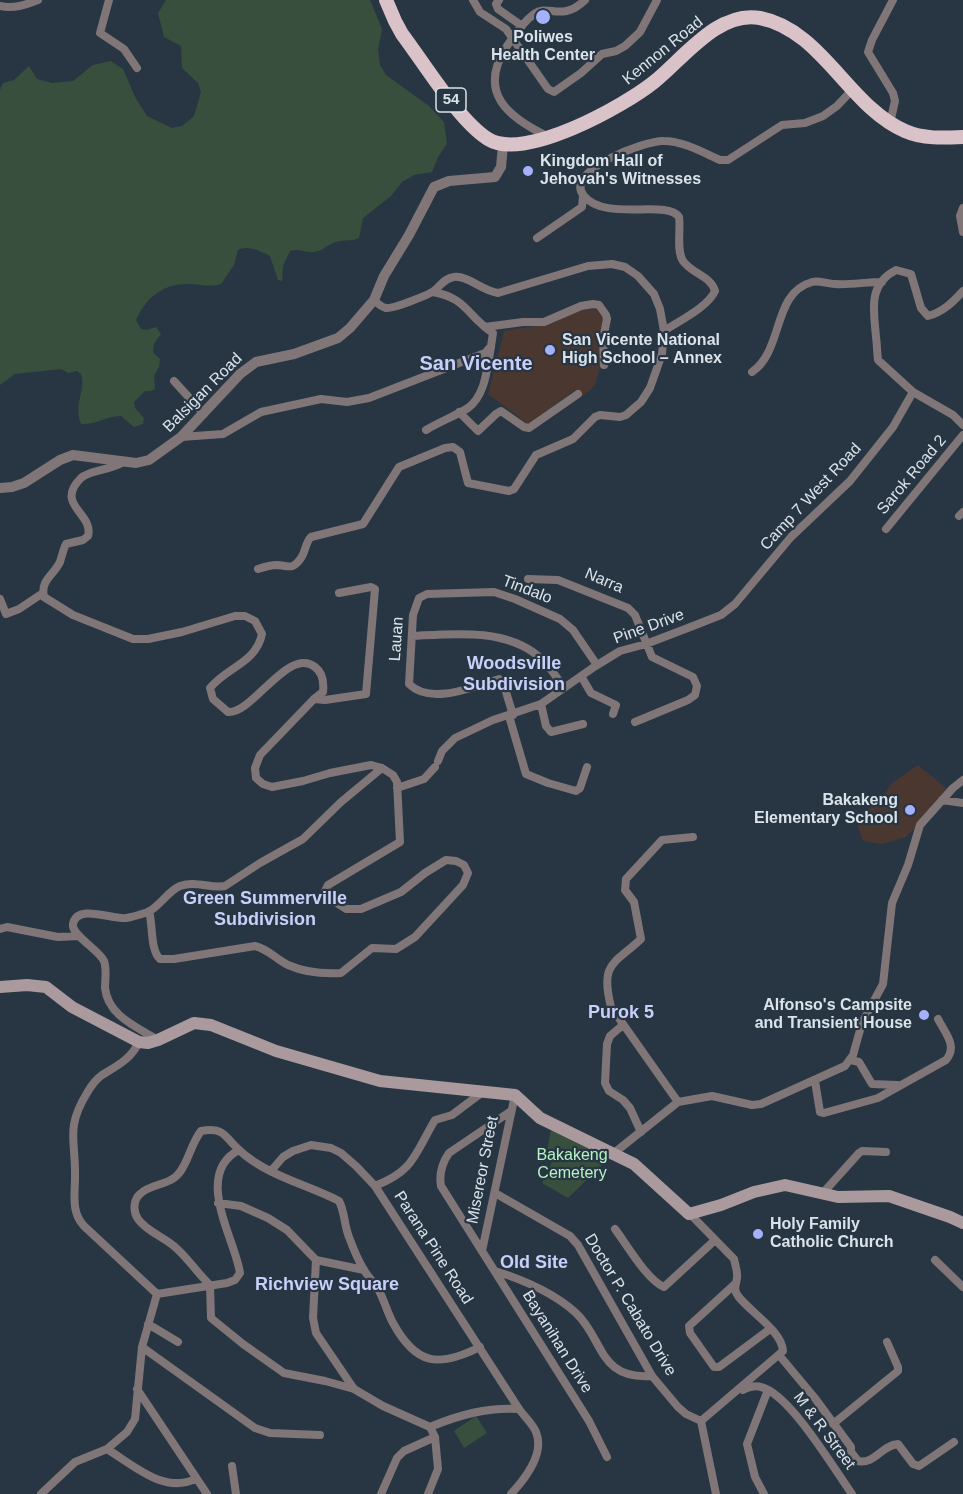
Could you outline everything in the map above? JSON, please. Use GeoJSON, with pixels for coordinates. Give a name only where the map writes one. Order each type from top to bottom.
{"type":"FeatureCollection","features":[{"type":"Feature","properties":{"kind":"highway","name":"54"},"geometry":{"type":"LineString","coordinates":[[386,0],[402,33],[465,118],[487,138],[503,145]]}},
{"type":"Feature","properties":{"kind":"highway","name":"Kennon Road"},"geometry":{"type":"LineString","coordinates":[[503,145],[549,137],[594,118],[632,97],[661,76],[691,47],[711,32],[744,18],[767,20],[788,28],[819,55],[869,107],[890,123],[921,136],[963,137]]}},
{"type":"Feature","properties":{"kind":"main road"},"geometry":{"type":"LineString","coordinates":[[0,987],[27,985],[45,987],[72,1007],[139,1042],[148,1043],[158,1040],[194,1023],[211,1024],[276,1051],[380,1081],[515,1095],[540,1118],[614,1153],[639,1169],[684,1212],[691,1215],[754,1192],[785,1185],[838,1197],[889,1196],[963,1223]]}},
{"type":"Feature","properties":{"kind":"street"},"geometry":{"type":"LineString","coordinates":[[0,6],[8,8],[22,6],[38,0]]}},
{"type":"Feature","properties":{"kind":"street"},"geometry":{"type":"LineString","coordinates":[[109,0],[100,33],[124,49],[137,68]]}},
{"type":"Feature","properties":{"kind":"street"},"geometry":{"type":"LineString","coordinates":[[473,0],[480,12],[501,24],[548,89],[552,91],[556,91],[581,73],[602,54],[620,49],[634,38],[657,0]]}},
{"type":"Feature","properties":{"kind":"street"},"geometry":{"type":"LineString","coordinates":[[500,0],[496,4],[498,9],[522,26]]}},
{"type":"Feature","properties":{"kind":"street"},"geometry":{"type":"LineString","coordinates":[[549,137],[514,118],[503,106],[499,98],[495,70],[497,62],[512,38],[537,12],[567,12],[585,0]]}},
{"type":"Feature","properties":{"kind":"street"},"geometry":{"type":"LineString","coordinates":[[890,123],[895,101],[893,93],[868,52],[893,0]]}},
{"type":"Feature","properties":{"kind":"street"},"geometry":{"type":"LineString","coordinates":[[664,331],[713,297],[715,291],[710,280],[699,275],[683,261],[680,252],[680,222],[677,214],[666,210],[608,208],[593,203],[584,196],[580,187],[584,176],[635,147],[653,141],[681,144],[720,160],[728,160],[782,125],[805,123],[823,116],[837,106],[853,89]]}},
{"type":"Feature","properties":{"kind":"street","name":"Balsigan Road"},"geometry":{"type":"LineString","coordinates":[[0,488],[24,483],[60,460],[73,455],[136,464],[149,460],[181,437],[240,374],[256,362],[294,354],[338,338],[350,328],[374,300],[380,283],[409,235],[431,190],[444,182],[495,177],[501,167],[503,145]]}},
{"type":"Feature","properties":{"kind":"street"},"geometry":{"type":"LineString","coordinates":[[537,238],[582,207],[584,196]]}},
{"type":"Feature","properties":{"kind":"street"},"geometry":{"type":"LineString","coordinates":[[963,208],[960,216],[963,232]]}},
{"type":"Feature","properties":{"kind":"street"},"geometry":{"type":"LineString","coordinates":[[258,569],[278,565],[290,568],[296,565],[304,555],[307,542],[311,537],[363,524],[399,467],[445,448],[453,447],[460,452],[468,483],[508,491],[514,489],[536,455],[573,439],[595,417],[600,415],[620,417],[626,415],[641,402],[650,388],[662,354],[664,331],[660,309],[654,294],[639,276],[625,267],[612,264],[588,266],[498,293],[485,290],[466,278],[456,276],[449,278],[433,292],[388,308],[374,300]]}},
{"type":"Feature","properties":{"kind":"street"},"geometry":{"type":"LineString","coordinates":[[963,291],[945,309],[938,314],[928,316],[921,308],[911,274],[896,270],[888,274],[882,282],[874,299],[873,308],[878,360],[913,392],[953,416],[963,425]]}},
{"type":"Feature","properties":{"kind":"street"},"geometry":{"type":"LineString","coordinates":[[752,372],[765,361],[789,297],[798,288],[813,281],[845,284],[882,282]]}},
{"type":"Feature","properties":{"kind":"street"},"geometry":{"type":"LineString","coordinates":[[426,430],[468,408],[480,393],[485,380],[494,333],[479,323],[462,302],[448,294],[433,292]]}},
{"type":"Feature","properties":{"kind":"street"},"geometry":{"type":"LineString","coordinates":[[486,327],[523,322],[544,322],[581,306],[599,305],[607,319],[603,339],[604,365]]}},
{"type":"Feature","properties":{"kind":"street"},"geometry":{"type":"LineString","coordinates":[[181,437],[223,434],[261,412],[321,399],[347,402],[369,398],[392,391],[425,375],[463,363],[485,352],[491,346]]}},
{"type":"Feature","properties":{"kind":"street"},"geometry":{"type":"LineString","coordinates":[[174,381],[204,414]]}},
{"type":"Feature","properties":{"kind":"street","name":"Camp 7 West Road"},"geometry":{"type":"LineString","coordinates":[[721,615],[749,590],[791,537],[850,481],[893,428],[913,392]]}},
{"type":"Feature","properties":{"kind":"street"},"geometry":{"type":"LineString","coordinates":[[459,412],[478,431],[501,411],[529,428],[578,394]]}},
{"type":"Feature","properties":{"kind":"street","name":"Sarok Road 2"},"geometry":{"type":"LineString","coordinates":[[886,529],[962,440]]}},
{"type":"Feature","properties":{"kind":"street"},"geometry":{"type":"LineString","coordinates":[[125,461],[109,470],[86,474],[76,484],[72,502],[87,523],[88,536],[66,544],[59,564],[45,582],[43,593],[49,602],[67,612],[138,640],[182,633],[223,619],[245,616],[255,621],[262,634],[259,647],[213,684],[209,691],[213,699],[225,711],[235,712],[297,663],[307,663],[317,668],[323,678],[323,692],[260,755],[255,768],[256,777],[263,784],[272,787],[303,782],[330,773],[368,765],[382,768],[393,775],[397,788],[400,842],[328,885],[326,896],[346,909],[360,909],[401,892],[424,873],[446,860],[464,865],[468,873],[464,885],[415,937],[396,949],[372,948],[341,973],[321,972],[288,964],[263,948],[255,946],[174,959],[160,959],[155,955],[149,911]]}},
{"type":"Feature","properties":{"kind":"street","name":"Narra"},"geometry":{"type":"LineString","coordinates":[[528,579],[558,580],[628,608],[635,615],[646,644]]}},
{"type":"Feature","properties":{"kind":"street"},"geometry":{"type":"LineString","coordinates":[[314,699],[325,700],[366,694],[375,589],[371,587],[339,593]]}},
{"type":"Feature","properties":{"kind":"street","name":"Tindalo"},"geometry":{"type":"LineString","coordinates":[[423,595],[494,592],[515,599],[560,619],[573,630],[597,665]]}},
{"type":"Feature","properties":{"kind":"street"},"geometry":{"type":"LineString","coordinates":[[0,599],[4,613],[10,614],[43,593]]}},
{"type":"Feature","properties":{"kind":"street","name":"Lauan"},"geometry":{"type":"LineString","coordinates":[[423,595],[414,607],[409,684],[428,693],[448,693],[499,679],[503,682],[511,716]]}},
{"type":"Feature","properties":{"kind":"street","name":"Pine Drive"},"geometry":{"type":"LineString","coordinates":[[397,788],[424,778],[436,764],[442,751],[455,738],[493,720],[511,716],[541,704],[620,651],[646,644],[721,615]]}},
{"type":"Feature","properties":{"kind":"street"},"geometry":{"type":"LineString","coordinates":[[412,636],[457,634],[501,638],[524,646],[538,656],[564,688]]}},
{"type":"Feature","properties":{"kind":"street"},"geometry":{"type":"LineString","coordinates":[[635,722],[688,700],[694,695],[697,686],[693,677],[652,657],[646,644]]}},
{"type":"Feature","properties":{"kind":"street"},"geometry":{"type":"LineString","coordinates":[[581,676],[591,693],[616,705],[613,714]]}},
{"type":"Feature","properties":{"kind":"street"},"geometry":{"type":"LineString","coordinates":[[541,704],[546,726],[551,732],[583,724]]}},
{"type":"Feature","properties":{"kind":"street"},"geometry":{"type":"LineString","coordinates":[[511,716],[526,774],[548,783],[576,790],[580,788],[587,767]]}},
{"type":"Feature","properties":{"kind":"street"},"geometry":{"type":"LineString","coordinates":[[158,1040],[120,1017],[110,1005],[105,990],[105,963],[99,954],[75,932],[73,924],[81,914],[88,912],[117,918],[149,911],[174,889],[182,885],[225,886],[303,839],[341,802],[382,768]]}},
{"type":"Feature","properties":{"kind":"street"},"geometry":{"type":"LineString","coordinates":[[614,1153],[678,1102],[712,1096],[755,1105],[815,1081],[845,1066],[851,1060],[862,1023],[883,984],[892,903],[908,865],[920,825],[963,780]]}},
{"type":"Feature","properties":{"kind":"street"},"geometry":{"type":"LineString","coordinates":[[942,800],[963,803]]}},
{"type":"Feature","properties":{"kind":"street"},"geometry":{"type":"LineString","coordinates":[[678,1102],[611,1007],[607,976],[612,964],[642,937],[634,902],[626,890],[625,883],[662,840],[693,837]]}},
{"type":"Feature","properties":{"kind":"street"},"geometry":{"type":"LineString","coordinates":[[0,929],[7,927],[58,937],[79,936]]}},
{"type":"Feature","properties":{"kind":"street"},"geometry":{"type":"LineString","coordinates":[[815,1081],[818,1109],[824,1113],[878,1098],[897,1085],[946,1060],[952,1053],[952,1047],[938,1019]]}},
{"type":"Feature","properties":{"kind":"street"},"geometry":{"type":"LineString","coordinates":[[623,1025],[610,1036],[607,1044],[605,1083],[609,1091],[624,1100],[630,1108],[641,1132]]}},
{"type":"Feature","properties":{"kind":"street"},"geometry":{"type":"LineString","coordinates":[[139,1042],[135,1051],[126,1060],[99,1077],[91,1086],[75,1118],[72,1131],[75,1172],[74,1206],[78,1220],[157,1294]]}},
{"type":"Feature","properties":{"kind":"street"},"geometry":{"type":"LineString","coordinates":[[851,1060],[859,1062],[872,1084],[897,1085]]}},
{"type":"Feature","properties":{"kind":"street"},"geometry":{"type":"LineString","coordinates":[[375,1186],[404,1172],[435,1120],[452,1115],[484,1091]]}},
{"type":"Feature","properties":{"kind":"street","name":"Misereor Street"},"geometry":{"type":"LineString","coordinates":[[482,1251],[515,1095]]}},
{"type":"Feature","properties":{"kind":"street","name":"Bayanihan Drive"},"geometry":{"type":"LineString","coordinates":[[511,1111],[449,1153],[439,1176],[441,1186],[589,1421],[607,1457]]}},
{"type":"Feature","properties":{"kind":"street"},"geometry":{"type":"LineString","coordinates":[[428,1494],[438,1469],[435,1437],[430,1428],[383,1407],[354,1389],[284,1373],[243,1344],[211,1318],[210,1284],[176,1248],[139,1222],[134,1213],[138,1195],[179,1174],[191,1145],[201,1131],[210,1129],[222,1132],[239,1150],[271,1171],[339,1202],[348,1234],[364,1270],[378,1289],[393,1322],[411,1350],[421,1357],[448,1360],[480,1347]]}},
{"type":"Feature","properties":{"kind":"street","name":"Parana Pine Road"},"geometry":{"type":"LineString","coordinates":[[271,1171],[283,1157],[311,1145],[331,1148],[341,1153],[375,1186],[536,1432],[538,1454],[526,1475],[511,1494]]}},
{"type":"Feature","properties":{"kind":"street"},"geometry":{"type":"LineString","coordinates":[[157,1294],[235,1280],[240,1273],[238,1259],[231,1246],[218,1203],[218,1188],[225,1163],[233,1153],[239,1150]]}},
{"type":"Feature","properties":{"kind":"street"},"geometry":{"type":"LineString","coordinates":[[822,1194],[862,1151],[886,1152]]}},
{"type":"Feature","properties":{"kind":"street","name":"Doctor P. Cabato Drive"},"geometry":{"type":"LineString","coordinates":[[495,1193],[570,1236],[578,1245],[652,1376],[678,1407],[686,1414],[701,1421]]}},
{"type":"Feature","properties":{"kind":"street"},"geometry":{"type":"LineString","coordinates":[[218,1203],[241,1206],[268,1218],[286,1230],[316,1260],[364,1270]]}},
{"type":"Feature","properties":{"kind":"street"},"geometry":{"type":"LineString","coordinates":[[691,1215],[734,1259],[737,1278],[735,1284],[689,1326],[690,1333],[712,1365],[719,1367],[770,1329]]}},
{"type":"Feature","properties":{"kind":"street"},"geometry":{"type":"LineString","coordinates":[[615,1229],[647,1271],[664,1287],[715,1240]]}},
{"type":"Feature","properties":{"kind":"street"},"geometry":{"type":"LineString","coordinates":[[316,1260],[313,1318],[316,1333],[354,1389]]}},
{"type":"Feature","properties":{"kind":"street"},"geometry":{"type":"LineString","coordinates":[[935,1260],[963,1287]]}},
{"type":"Feature","properties":{"kind":"street"},"geometry":{"type":"LineString","coordinates":[[495,1271],[525,1281],[549,1293],[577,1314],[607,1360],[637,1377],[652,1376]]}},
{"type":"Feature","properties":{"kind":"street"},"geometry":{"type":"LineString","coordinates":[[716,1494],[701,1421],[783,1351],[781,1340],[738,1295],[735,1284]]}},
{"type":"Feature","properties":{"kind":"street"},"geometry":{"type":"LineString","coordinates":[[41,1494],[75,1462],[107,1449],[127,1432],[135,1419],[142,1347],[157,1294]]}},
{"type":"Feature","properties":{"kind":"street"},"geometry":{"type":"LineString","coordinates":[[148,1324],[178,1342]]}},
{"type":"Feature","properties":{"kind":"street"},"geometry":{"type":"LineString","coordinates":[[833,1424],[898,1371],[887,1342]]}},
{"type":"Feature","properties":{"kind":"street"},"geometry":{"type":"LineString","coordinates":[[142,1347],[255,1428],[270,1433],[320,1435]]}},
{"type":"Feature","properties":{"kind":"street"},"geometry":{"type":"LineString","coordinates":[[779,1355],[814,1397],[851,1447],[851,1452],[856,1459],[864,1462],[889,1445],[898,1444],[915,1466],[954,1442]]}},
{"type":"Feature","properties":{"kind":"street","name":"M & R Street"},"geometry":{"type":"LineString","coordinates":[[734,1393],[753,1386],[762,1387],[777,1395],[794,1412],[852,1494]]}},
{"type":"Feature","properties":{"kind":"street"},"geometry":{"type":"LineString","coordinates":[[137,1388],[207,1494]]}},
{"type":"Feature","properties":{"kind":"street","name":"M & R Street"},"geometry":{"type":"LineString","coordinates":[[764,1494],[755,1477],[747,1444],[768,1390]]}},
{"type":"Feature","properties":{"kind":"street"},"geometry":{"type":"LineString","coordinates":[[430,1428],[452,1418],[471,1413],[500,1408],[519,1409]]}},
{"type":"Feature","properties":{"kind":"street"},"geometry":{"type":"LineString","coordinates":[[381,1494],[397,1458],[404,1451],[435,1437]]}},
{"type":"Feature","properties":{"kind":"street"},"geometry":{"type":"LineString","coordinates":[[107,1449],[142,1474],[161,1484],[182,1485],[195,1479]]}},
{"type":"Feature","properties":{"kind":"street"},"geometry":{"type":"LineString","coordinates":[[232,1466],[236,1494]]}},
{"type":"Feature","properties":{"kind":"shaded area","name":"San Vicente National High School – Annex"},"geometry":{"type":"Polygon","coordinates":[[[592,307],[602,314],[604,324],[601,364],[595,385],[583,396],[575,390],[528,424],[488,394],[504,331],[554,323],[565,315],[592,307]]]}},
{"type":"Feature","properties":{"kind":"shaded area","name":"Bakakeng Elementary School"},"geometry":{"type":"Polygon","coordinates":[[[918,765],[947,789],[906,837],[882,844],[863,841],[855,819],[882,798],[892,783],[918,765]]]}},
{"type":"Feature","properties":{"kind":"green space"},"geometry":{"type":"Polygon","coordinates":[[[166,0],[370,0],[382,29],[378,50],[380,65],[386,75],[429,106],[444,122],[447,144],[432,172],[414,175],[402,182],[391,196],[363,218],[359,238],[336,242],[314,252],[290,251],[283,266],[282,281],[278,280],[270,256],[247,248],[238,250],[234,265],[221,284],[210,286],[182,284],[158,292],[146,304],[136,320],[141,329],[156,327],[161,334],[154,344],[153,352],[160,359],[154,376],[155,389],[145,391],[134,402],[135,408],[144,418],[143,424],[134,427],[121,416],[81,424],[78,410],[82,381],[81,374],[77,371],[68,373],[61,369],[15,374],[0,385],[0,90],[3,83],[14,80],[29,66],[37,79],[52,83],[73,81],[93,65],[111,61],[123,69],[136,99],[147,116],[172,128],[182,126],[194,116],[201,92],[198,83],[182,68],[181,46],[164,37],[158,13],[166,0]]]}},
{"type":"Feature","properties":{"kind":"green space","name":"Bakakeng Cemetery"},"geometry":{"type":"Polygon","coordinates":[[[551,1130],[609,1158],[568,1198],[542,1183],[552,1162],[546,1156],[551,1130]]]}},
{"type":"Feature","properties":{"kind":"green space"},"geometry":{"type":"Polygon","coordinates":[[[476,1416],[487,1433],[464,1448],[454,1431],[476,1416]]]}},
{"type":"Feature","properties":{"kind":"place","name":"Poliwes Health Center"},"geometry":{"type":"Point","coordinates":[543,17]}},
{"type":"Feature","properties":{"kind":"place","name":"Kingdom Hall of Jehovah's Witnesses"},"geometry":{"type":"Point","coordinates":[528,171]}},
{"type":"Feature","properties":{"kind":"place","name":"San Vicente National High School – Annex"},"geometry":{"type":"Point","coordinates":[550,350]}},
{"type":"Feature","properties":{"kind":"place","name":"Bakakeng Elementary School"},"geometry":{"type":"Point","coordinates":[910,810]}},
{"type":"Feature","properties":{"kind":"place","name":"Alfonso's Campsite and Transient House"},"geometry":{"type":"Point","coordinates":[924,1015]}},
{"type":"Feature","properties":{"kind":"place","name":"Holy Family Catholic Church"},"geometry":{"type":"Point","coordinates":[758,1234]}},
{"type":"Feature","properties":{"kind":"district","name":"San Vicente"},"geometry":{"type":"Point","coordinates":[476,364]}},
{"type":"Feature","properties":{"kind":"district","name":"Woodsville Subdivision"},"geometry":{"type":"Point","coordinates":[514,674]}},
{"type":"Feature","properties":{"kind":"district","name":"Green Summerville Subdivision"},"geometry":{"type":"Point","coordinates":[265,909]}},
{"type":"Feature","properties":{"kind":"district","name":"Purok 5"},"geometry":{"type":"Point","coordinates":[621,1013]}},
{"type":"Feature","properties":{"kind":"district","name":"Old Site"},"geometry":{"type":"Point","coordinates":[534,1263]}},
{"type":"Feature","properties":{"kind":"district","name":"Richview Square"},"geometry":{"type":"Point","coordinates":[327,1285]}}]}
